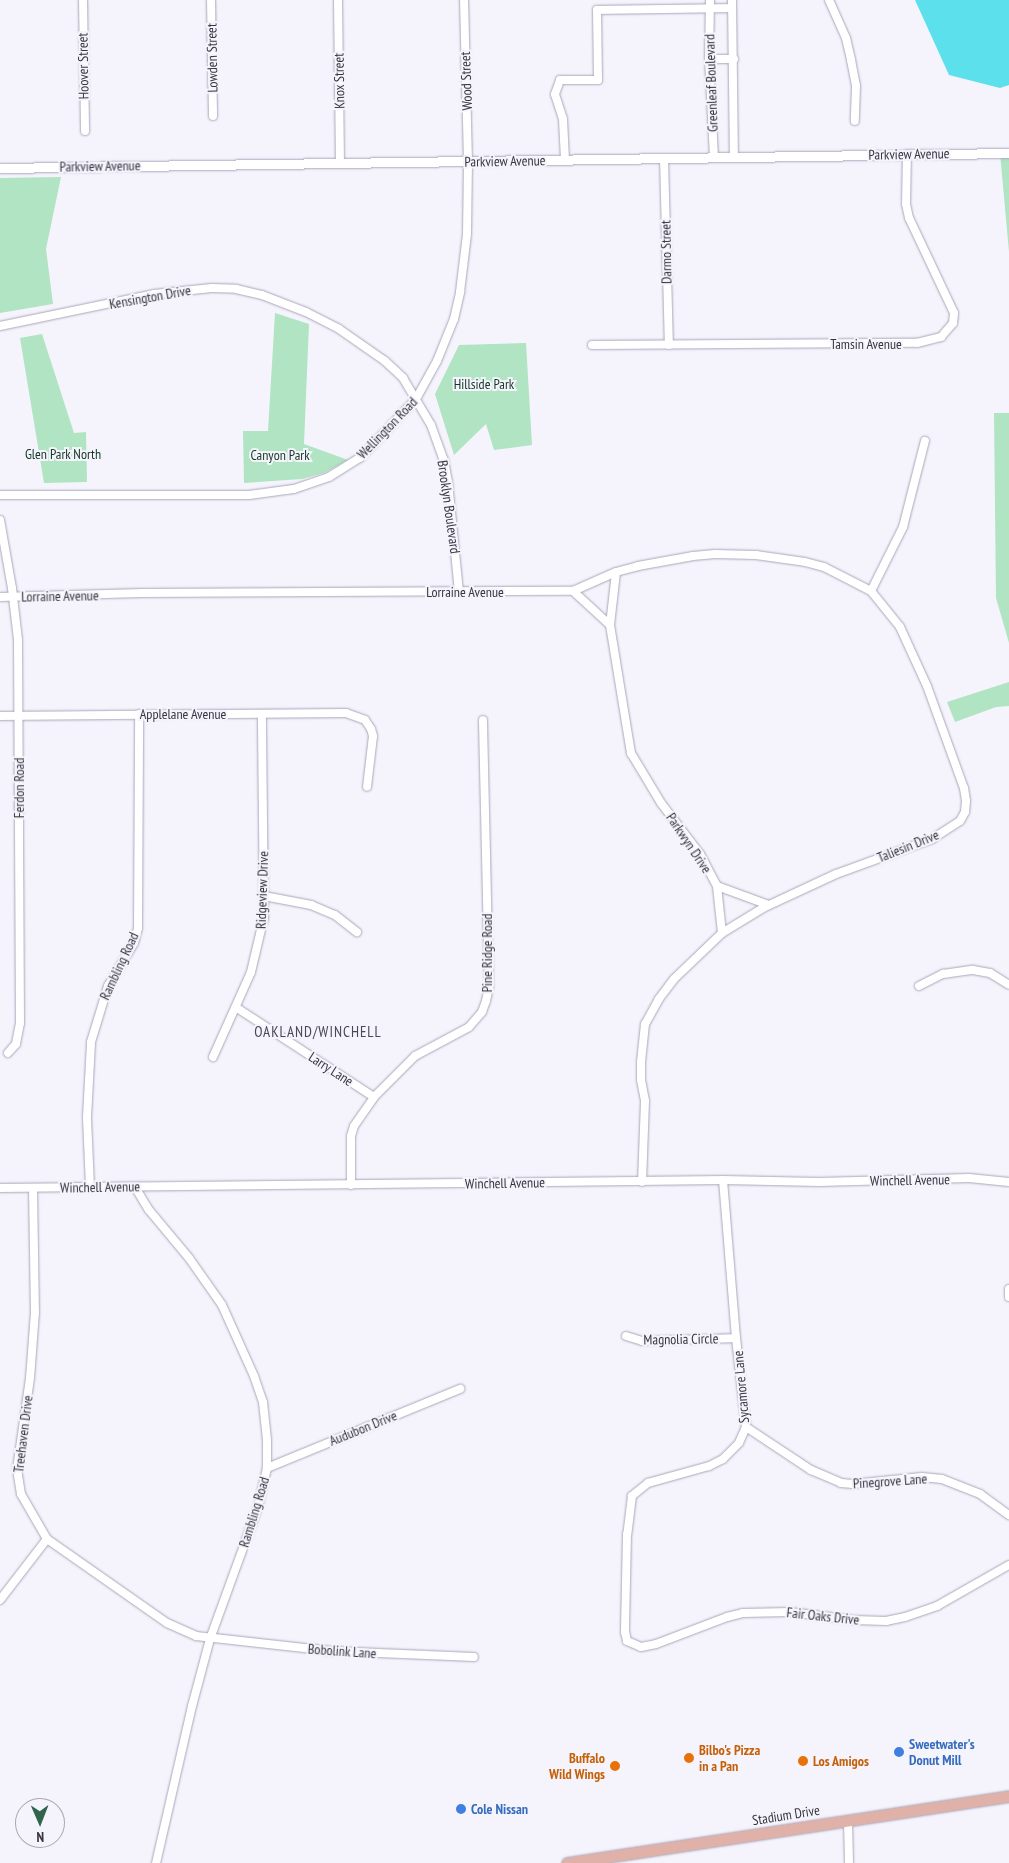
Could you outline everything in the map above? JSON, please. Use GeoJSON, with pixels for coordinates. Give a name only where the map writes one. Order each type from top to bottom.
{"type":"FeatureCollection","features":[{"type":"Feature","properties":{"kind":"main road","name":"Stadium Drive"},"geometry":{"type":"LineString","coordinates":[[567,1863],[1009,1796]]}},
{"type":"Feature","properties":{"kind":"street","name":"Hoover Street"},"geometry":{"type":"LineString","coordinates":[[83,0],[85,131]]}},
{"type":"Feature","properties":{"kind":"street","name":"Lowden Street"},"geometry":{"type":"LineString","coordinates":[[211,0],[213,116]]}},
{"type":"Feature","properties":{"kind":"street","name":"Knox Street"},"geometry":{"type":"LineString","coordinates":[[338,0],[340,163]]}},
{"type":"Feature","properties":{"kind":"street","name":"Wood Street"},"geometry":{"type":"LineString","coordinates":[[464,0],[468,162]]}},
{"type":"Feature","properties":{"kind":"street"},"geometry":{"type":"LineString","coordinates":[[829,0],[846,38],[851,60],[856,86],[855,120]]}},
{"type":"Feature","properties":{"kind":"street","name":"Greenleaf Boulevard"},"geometry":{"type":"LineString","coordinates":[[710,4],[709,59],[714,157]]}},
{"type":"Feature","properties":{"kind":"street","name":"Greenleaf Boulevard"},"geometry":{"type":"LineString","coordinates":[[565,160],[563,119],[555,94],[560,80],[598,80],[598,10],[710,4],[732,4],[734,156]]}},
{"type":"Feature","properties":{"kind":"street"},"geometry":{"type":"LineString","coordinates":[[709,59],[734,59]]}},
{"type":"Feature","properties":{"kind":"street","name":"Parkview Avenue"},"geometry":{"type":"LineString","coordinates":[[0,168],[1009,153]]}},
{"type":"Feature","properties":{"kind":"street","name":"Tamsin Avenue"},"geometry":{"type":"LineString","coordinates":[[592,345],[917,343],[930,341],[946,333],[953,324],[954,313],[909,218],[906,204],[907,154]]}},
{"type":"Feature","properties":{"kind":"street","name":"Darmo Street"},"geometry":{"type":"LineString","coordinates":[[664,158],[669,345]]}},
{"type":"Feature","properties":{"kind":"street","name":"Wellington Road"},"geometry":{"type":"LineString","coordinates":[[0,495],[249,495],[294,489],[329,477],[360,458],[416,399],[437,361],[454,319],[460,292],[467,234],[468,162]]}},
{"type":"Feature","properties":{"kind":"street","name":"Kensington Drive"},"geometry":{"type":"LineString","coordinates":[[0,326],[154,294],[187,290],[236,289],[262,295],[306,312],[339,329],[385,361],[403,378],[416,399]]}},
{"type":"Feature","properties":{"kind":"street","name":"Brooklyn Boulevard"},"geometry":{"type":"LineString","coordinates":[[416,399],[431,425],[444,460],[453,522],[459,592]]}},
{"type":"Feature","properties":{"kind":"street"},"geometry":{"type":"LineString","coordinates":[[871,591],[903,527],[925,440]]}},
{"type":"Feature","properties":{"kind":"street","name":"Ferdon Road"},"geometry":{"type":"LineString","coordinates":[[0,520],[18,640],[20,1023],[16,1044],[8,1053]]}},
{"type":"Feature","properties":{"kind":"street","name":"Lorraine Avenue"},"geometry":{"type":"LineString","coordinates":[[0,597],[142,593],[573,591],[616,572],[693,556],[756,555],[824,567],[871,591],[900,626]]}},
{"type":"Feature","properties":{"kind":"street","name":"Parkwyn Drive"},"geometry":{"type":"LineString","coordinates":[[616,572],[610,624],[631,753],[661,803],[700,854],[717,886],[722,933]]}},
{"type":"Feature","properties":{"kind":"street"},"geometry":{"type":"LineString","coordinates":[[573,591],[610,624]]}},
{"type":"Feature","properties":{"kind":"street","name":"Taliesin Drive"},"geometry":{"type":"LineString","coordinates":[[722,933],[769,905],[829,877],[932,839],[954,825],[965,812],[964,788],[927,686],[900,626]]}},
{"type":"Feature","properties":{"kind":"street","name":"Applelane Avenue"},"geometry":{"type":"LineString","coordinates":[[0,716],[346,713],[365,720],[373,736],[366,787]]}},
{"type":"Feature","properties":{"kind":"street","name":"Rambling Road"},"geometry":{"type":"LineString","coordinates":[[90,1187],[87,1117],[91,1042],[108,986],[134,943],[138,928],[139,714]]}},
{"type":"Feature","properties":{"kind":"street","name":"Ridgeview Drive"},"geometry":{"type":"LineString","coordinates":[[213,1057],[237,1008],[251,972],[261,934],[264,896],[262,714]]}},
{"type":"Feature","properties":{"kind":"street","name":"Pine Ridge Road"},"geometry":{"type":"LineString","coordinates":[[352,1185],[351,1136],[354,1126],[374,1097],[415,1056],[469,1027],[482,1012],[486,1001],[488,987],[483,720]]}},
{"type":"Feature","properties":{"kind":"street"},"geometry":{"type":"LineString","coordinates":[[717,886],[769,905]]}},
{"type":"Feature","properties":{"kind":"street"},"geometry":{"type":"LineString","coordinates":[[264,896],[311,906],[335,916],[357,932]]}},
{"type":"Feature","properties":{"kind":"street"},"geometry":{"type":"LineString","coordinates":[[642,1182],[646,1100],[641,1080],[641,1062],[645,1024],[659,999],[674,979],[722,933]]}},
{"type":"Feature","properties":{"kind":"street"},"geometry":{"type":"LineString","coordinates":[[919,986],[943,974],[973,970],[990,973],[1009,984]]}},
{"type":"Feature","properties":{"kind":"street","name":"Larry Lane"},"geometry":{"type":"LineString","coordinates":[[237,1008],[374,1097]]}},
{"type":"Feature","properties":{"kind":"street","name":"Winchell Avenue"},"geometry":{"type":"LineString","coordinates":[[0,1188],[722,1180],[819,1182],[969,1178],[1009,1182]]}},
{"type":"Feature","properties":{"kind":"street","name":"Sycamore Lane"},"geometry":{"type":"LineString","coordinates":[[630,1643],[625,1632],[627,1534],[632,1496],[648,1483],[709,1466],[722,1459],[738,1443],[746,1427],[722,1180]]}},
{"type":"Feature","properties":{"kind":"street","name":"Rambling Road"},"geometry":{"type":"LineString","coordinates":[[135,1187],[149,1210],[189,1258],[222,1305],[238,1339],[262,1402],[266,1423],[267,1468],[258,1507],[210,1639],[192,1706],[156,1863]]}},
{"type":"Feature","properties":{"kind":"street","name":"Treehaven Drive"},"geometry":{"type":"LineString","coordinates":[[32,1188],[35,1312],[30,1378],[17,1469],[21,1494],[46,1538],[167,1623],[183,1632],[210,1639]]}},
{"type":"Feature","properties":{"kind":"street"},"geometry":{"type":"LineString","coordinates":[[1009,1290],[1009,1297]]}},
{"type":"Feature","properties":{"kind":"street","name":"Magnolia Circle"},"geometry":{"type":"LineString","coordinates":[[626,1336],[642,1341],[736,1338]]}},
{"type":"Feature","properties":{"kind":"street","name":"Audubon Drive"},"geometry":{"type":"LineString","coordinates":[[267,1468],[460,1389]]}},
{"type":"Feature","properties":{"kind":"street","name":"Pinegrove Lane"},"geometry":{"type":"LineString","coordinates":[[746,1427],[810,1470],[841,1483],[872,1483],[922,1477],[942,1479],[980,1494],[1009,1515]]}},
{"type":"Feature","properties":{"kind":"street"},"geometry":{"type":"LineString","coordinates":[[0,1600],[46,1538]]}},
{"type":"Feature","properties":{"kind":"street","name":"Fair Oaks Drive"},"geometry":{"type":"LineString","coordinates":[[630,1643],[641,1647],[656,1644],[727,1617],[743,1613],[790,1612],[854,1620],[886,1621],[906,1617],[937,1606],[1009,1565]]}},
{"type":"Feature","properties":{"kind":"street","name":"Bobolink Lane"},"geometry":{"type":"LineString","coordinates":[[210,1639],[331,1651],[474,1657]]}},
{"type":"Feature","properties":{"kind":"street"},"geometry":{"type":"LineString","coordinates":[[848,1821],[849,1863]]}},
{"type":"Feature","properties":{"kind":"green space"},"geometry":{"type":"Polygon","coordinates":[[[1000,153],[1009,153],[1009,252],[1000,153]]]}},
{"type":"Feature","properties":{"kind":"green space"},"geometry":{"type":"Polygon","coordinates":[[[61,177],[46,249],[53,304],[0,313],[0,178],[61,177]]]}},
{"type":"Feature","properties":{"kind":"green space","name":"Canyon Park"},"geometry":{"type":"Polygon","coordinates":[[[275,313],[309,324],[304,444],[348,460],[324,473],[302,479],[244,483],[243,431],[268,431],[275,313]]]}},
{"type":"Feature","properties":{"kind":"green space","name":"Glen Park North"},"geometry":{"type":"Polygon","coordinates":[[[42,334],[74,433],[86,432],[87,482],[44,483],[20,338],[42,334]]]}},
{"type":"Feature","properties":{"kind":"green space","name":"Hillside Park"},"geometry":{"type":"Polygon","coordinates":[[[526,343],[532,445],[494,450],[486,424],[454,455],[435,394],[459,345],[526,343]]]}},
{"type":"Feature","properties":{"kind":"green space"},"geometry":{"type":"Polygon","coordinates":[[[994,413],[1009,413],[1009,643],[996,598],[994,413]]]}},
{"type":"Feature","properties":{"kind":"green space"},"geometry":{"type":"Polygon","coordinates":[[[1009,682],[1009,706],[996,707],[955,722],[947,702],[1009,682]]]}},
{"type":"Feature","properties":{"kind":"water"},"geometry":{"type":"Polygon","coordinates":[[[915,0],[1009,0],[1009,85],[1000,88],[949,75],[915,0]]]}},
{"type":"Feature","properties":{"kind":"place","name":"Sweetwater's Donut Mill"},"geometry":{"type":"Point","coordinates":[899,1752]}},
{"type":"Feature","properties":{"kind":"place","name":"Bilbo's Pizza in a Pan"},"geometry":{"type":"Point","coordinates":[689,1758]}},
{"type":"Feature","properties":{"kind":"place","name":"Los Amigos"},"geometry":{"type":"Point","coordinates":[803,1761]}},
{"type":"Feature","properties":{"kind":"place","name":"Buffalo Wild Wings"},"geometry":{"type":"Point","coordinates":[615,1766]}},
{"type":"Feature","properties":{"kind":"place","name":"Cole Nissan"},"geometry":{"type":"Point","coordinates":[461,1809]}},
{"type":"Feature","properties":{"kind":"district","name":"OAKLAND/WINCHELL"},"geometry":{"type":"Point","coordinates":[318,1032]}}]}
